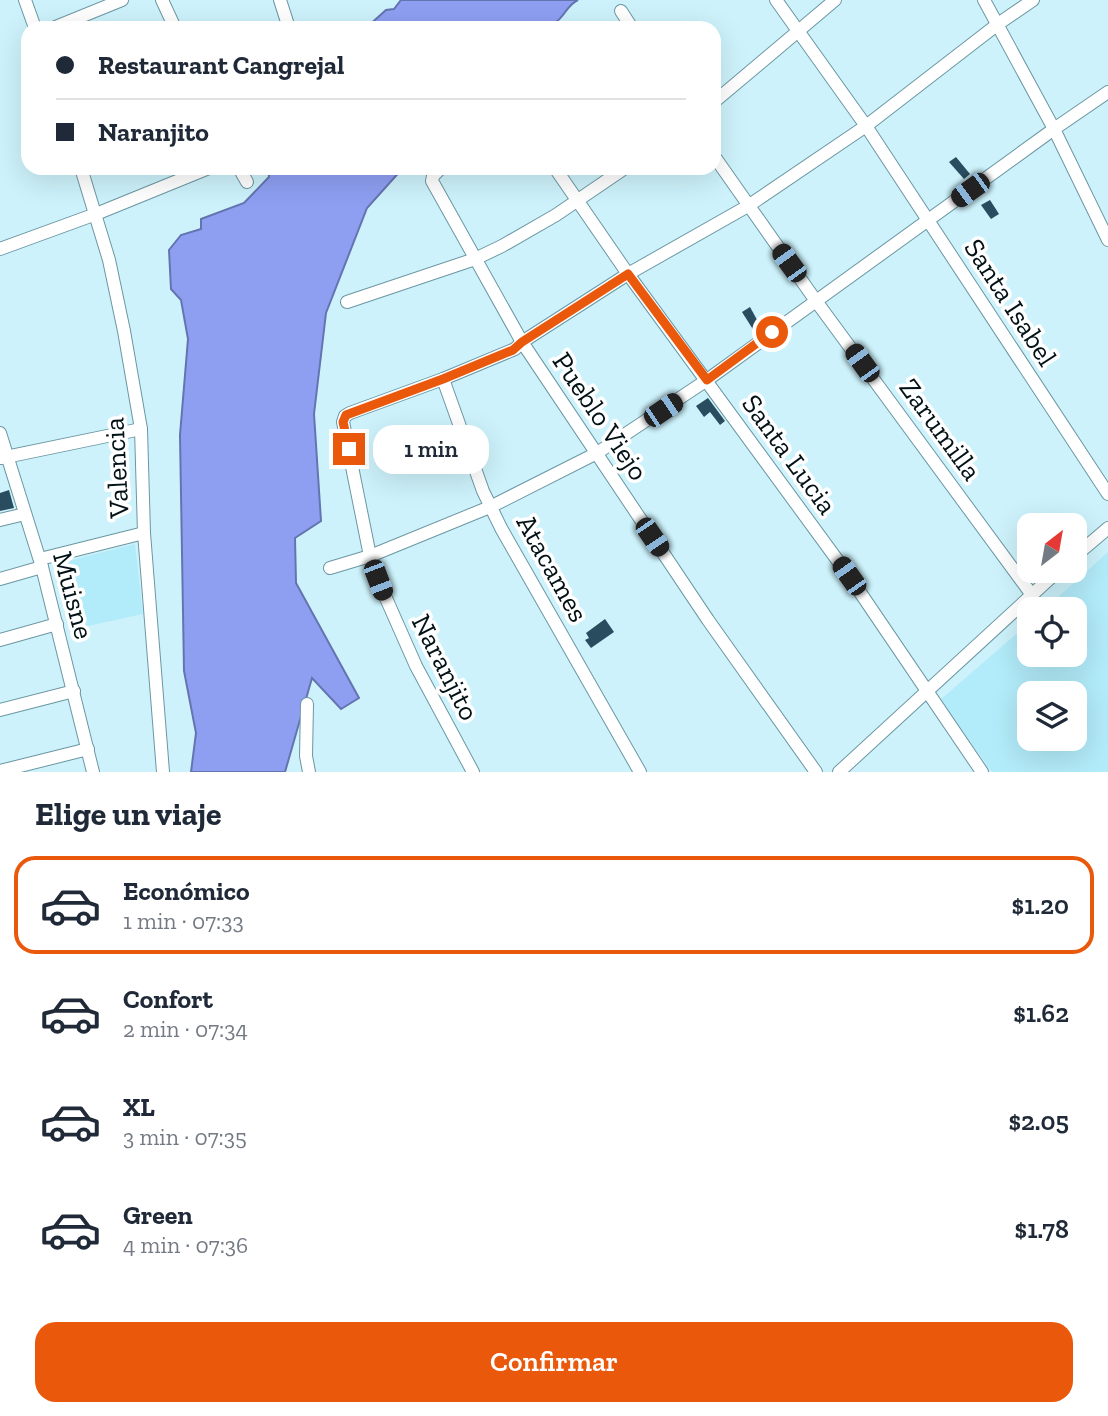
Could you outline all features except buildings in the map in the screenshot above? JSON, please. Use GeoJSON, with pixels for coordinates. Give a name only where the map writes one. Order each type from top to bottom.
{"type":"FeatureCollection","features":[{"type":"Feature","properties":{"kind":"street"},"geometry":{"type":"LineString","coordinates":[[25,0],[32,21]]}},
{"type":"Feature","properties":{"kind":"street"},"geometry":{"type":"LineString","coordinates":[[70,21],[122,0]]}},
{"type":"Feature","properties":{"kind":"street"},"geometry":{"type":"LineString","coordinates":[[162,0],[172,21]]}},
{"type":"Feature","properties":{"kind":"street"},"geometry":{"type":"LineString","coordinates":[[280,0],[287,21]]}},
{"type":"Feature","properties":{"kind":"street","name":"Santa Isabel"},"geometry":{"type":"LineString","coordinates":[[776,0],[866,126],[1108,494]]}},
{"type":"Feature","properties":{"kind":"street"},"geometry":{"type":"LineString","coordinates":[[721,96],[835,0]]}},
{"type":"Feature","properties":{"kind":"street"},"geometry":{"type":"LineString","coordinates":[[984,0],[1054,129],[1108,240]]}},
{"type":"Feature","properties":{"kind":"street"},"geometry":{"type":"LineString","coordinates":[[443,379],[513,350],[628,274],[748,206],[866,126],[1033,0]]}},
{"type":"Feature","properties":{"kind":"street"},"geometry":{"type":"LineString","coordinates":[[621,11],[627,21]]}},
{"type":"Feature","properties":{"kind":"street"},"geometry":{"type":"LineString","coordinates":[[330,568],[370,556],[491,507],[597,453],[707,380],[1108,92]]}},
{"type":"Feature","properties":{"kind":"street","name":"Zarumilla"},"geometry":{"type":"LineString","coordinates":[[721,166],[1032,594]]}},
{"type":"Feature","properties":{"kind":"street","name":"Valencia"},"geometry":{"type":"LineString","coordinates":[[82,175],[96,214],[120,307],[141,429],[144,533],[163,772]]}},
{"type":"Feature","properties":{"kind":"street"},"geometry":{"type":"LineString","coordinates":[[0,249],[192,175]]}},
{"type":"Feature","properties":{"kind":"street"},"geometry":{"type":"LineString","coordinates":[[243,175],[247,182]]}},
{"type":"Feature","properties":{"kind":"street","name":"Pueblo Viejo"},"geometry":{"type":"LineString","coordinates":[[434,175],[432,181],[522,342],[708,620],[816,772]]}},
{"type":"Feature","properties":{"kind":"street","name":"Santa Lucia"},"geometry":{"type":"LineString","coordinates":[[560,175],[628,274],[841,566],[982,772]]}},
{"type":"Feature","properties":{"kind":"street"},"geometry":{"type":"LineString","coordinates":[[347,302],[475,259],[520,237],[615,175]]}},
{"type":"Feature","properties":{"kind":"street","name":"Naranjito"},"geometry":{"type":"LineString","coordinates":[[443,379],[350,413],[344,418],[370,556],[388,606],[416,666],[473,772]]}},
{"type":"Feature","properties":{"kind":"street","name":"Atacames"},"geometry":{"type":"LineString","coordinates":[[443,379],[491,507],[640,772]]}},
{"type":"Feature","properties":{"kind":"street"},"geometry":{"type":"LineString","coordinates":[[4,457],[141,429]]}},
{"type":"Feature","properties":{"kind":"street","name":"Muisne"},"geometry":{"type":"LineString","coordinates":[[0,433],[4,457],[41,563],[93,772]]}},
{"type":"Feature","properties":{"kind":"street"},"geometry":{"type":"LineString","coordinates":[[0,520],[25,514]]}},
{"type":"Feature","properties":{"kind":"street"},"geometry":{"type":"LineString","coordinates":[[1087,546],[1108,528]]}},
{"type":"Feature","properties":{"kind":"street"},"geometry":{"type":"LineString","coordinates":[[0,579],[41,563],[144,533]]}},
{"type":"Feature","properties":{"kind":"street"},"geometry":{"type":"LineString","coordinates":[[839,772],[1044,583]]}},
{"type":"Feature","properties":{"kind":"street"},"geometry":{"type":"LineString","coordinates":[[0,640],[57,624]]}},
{"type":"Feature","properties":{"kind":"street"},"geometry":{"type":"LineString","coordinates":[[0,710],[74,691]]}},
{"type":"Feature","properties":{"kind":"street"},"geometry":{"type":"LineString","coordinates":[[307,704],[306,756],[309,772]]}},
{"type":"Feature","properties":{"kind":"street"},"geometry":{"type":"LineString","coordinates":[[0,771],[88,749]]}},
{"type":"Feature","properties":{"kind":"shaded area"},"geometry":{"type":"Polygon","coordinates":[[[135,544],[143,614],[74,629],[56,564],[135,544]]]}},
{"type":"Feature","properties":{"kind":"shaded area"},"geometry":{"type":"Polygon","coordinates":[[[1108,552],[1108,772],[992,772],[940,700],[1017,633],[1017,667],[1087,667],[1087,597],[1058,597],[1074,583],[1087,583],[1087,571],[1108,552]]]}},
{"type":"Feature","properties":{"kind":"water"},"geometry":{"type":"Polygon","coordinates":[[[401,0],[578,0],[558,21],[374,21],[386,10],[394,9],[401,0]]]}},
{"type":"Feature","properties":{"kind":"water"},"geometry":{"type":"Polygon","coordinates":[[[397,175],[367,208],[326,313],[314,414],[321,521],[295,538],[296,583],[359,698],[341,709],[312,678],[285,772],[191,772],[196,733],[184,671],[180,435],[188,339],[181,300],[171,289],[169,250],[181,235],[201,229],[201,219],[244,203],[269,177],[397,175]]]}},
{"type":"Feature","properties":{"kind":"route"},"geometry":{"type":"LineString","coordinates":[[349,449],[343,422],[346,415],[513,350],[628,274],[707,380],[772,332]]}}]}
